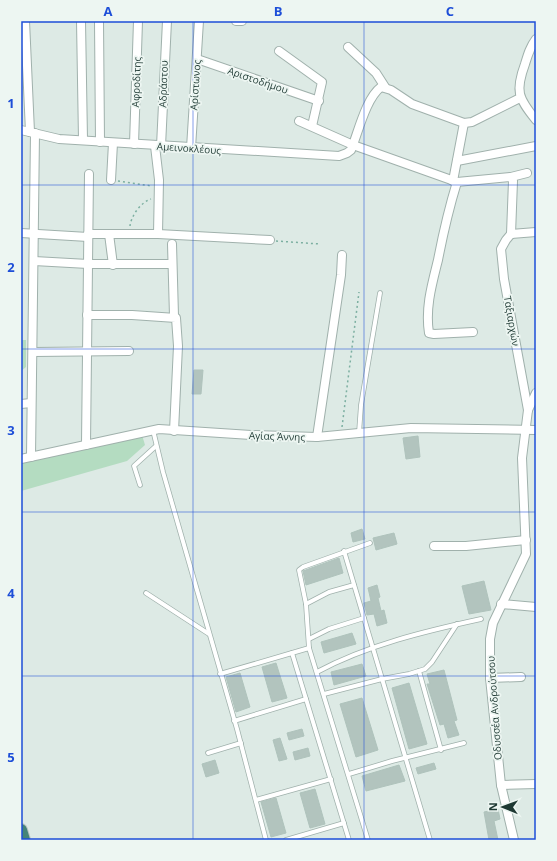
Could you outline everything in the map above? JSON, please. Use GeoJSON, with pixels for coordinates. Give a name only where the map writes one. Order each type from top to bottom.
{"type":"FeatureCollection","features":[{"type":"Feature","properties":{"kind":"highway"},"geometry":{"type":"LineString","coordinates":[[21,830],[24,840]]}},
{"type":"Feature","properties":{"kind":"street"},"geometry":{"type":"LineString","coordinates":[[25,21],[33,133],[35,235],[31,457]]}},
{"type":"Feature","properties":{"kind":"street"},"geometry":{"type":"LineString","coordinates":[[81,21],[83,140]]}},
{"type":"Feature","properties":{"kind":"street"},"geometry":{"type":"LineString","coordinates":[[99,21],[100,142]]}},
{"type":"Feature","properties":{"kind":"street","name":"Αφροδίτης"},"geometry":{"type":"LineString","coordinates":[[134,144],[138,21]]}},
{"type":"Feature","properties":{"kind":"street","name":"Αδράστου"},"geometry":{"type":"LineString","coordinates":[[158,234],[158,146],[166,21]]}},
{"type":"Feature","properties":{"kind":"street","name":"Αρίστωνος"},"geometry":{"type":"LineString","coordinates":[[191,148],[199,21]]}},
{"type":"Feature","properties":{"kind":"street"},"geometry":{"type":"LineString","coordinates":[[536,39],[530,46],[519,80],[520,98],[536,120]]}},
{"type":"Feature","properties":{"kind":"street"},"geometry":{"type":"LineString","coordinates":[[348,47],[376,73],[385,87],[412,104],[464,123],[472,122],[520,98]]}},
{"type":"Feature","properties":{"kind":"street"},"geometry":{"type":"LineString","coordinates":[[279,51],[322,82],[319,101],[312,126]]}},
{"type":"Feature","properties":{"kind":"street","name":"Αριστοδήμου"},"geometry":{"type":"LineString","coordinates":[[197,59],[319,101]]}},
{"type":"Feature","properties":{"kind":"street"},"geometry":{"type":"LineString","coordinates":[[353,145],[369,104],[377,90],[385,87]]}},
{"type":"Feature","properties":{"kind":"street"},"geometry":{"type":"LineString","coordinates":[[299,122],[312,126],[353,145],[455,182],[510,177],[527,173]]}},
{"type":"Feature","properties":{"kind":"street"},"geometry":{"type":"LineString","coordinates":[[464,123],[455,182],[428,305],[428,322],[429,333],[473,332]]}},
{"type":"Feature","properties":{"kind":"street","name":"Αμεινοκλέους"},"geometry":{"type":"LineString","coordinates":[[21,130],[59,139],[339,156],[347,153],[353,145]]}},
{"type":"Feature","properties":{"kind":"street"},"geometry":{"type":"LineString","coordinates":[[111,180],[113,143]]}},
{"type":"Feature","properties":{"kind":"street"},"geometry":{"type":"LineString","coordinates":[[457,161],[536,146]]}},
{"type":"Feature","properties":{"kind":"street"},"geometry":{"type":"LineString","coordinates":[[86,445],[89,174]]}},
{"type":"Feature","properties":{"kind":"street"},"geometry":{"type":"LineString","coordinates":[[510,177],[513,181],[511,234],[536,232]]}},
{"type":"Feature","properties":{"kind":"street"},"geometry":{"type":"LineString","coordinates":[[21,233],[35,235],[88,236],[109,234],[158,234],[270,240]]}},
{"type":"Feature","properties":{"kind":"street"},"geometry":{"type":"LineString","coordinates":[[109,234],[113,265]]}},
{"type":"Feature","properties":{"kind":"street","name":"Ταξιαρχών"},"geometry":{"type":"LineString","coordinates":[[511,234],[501,249],[504,279],[528,410]]}},
{"type":"Feature","properties":{"kind":"street"},"geometry":{"type":"LineString","coordinates":[[172,244],[174,316],[178,324],[174,431]]}},
{"type":"Feature","properties":{"kind":"street"},"geometry":{"type":"LineString","coordinates":[[317,437],[341,275],[342,255]]}},
{"type":"Feature","properties":{"kind":"street"},"geometry":{"type":"LineString","coordinates":[[34,261],[113,265],[172,264]]}},
{"type":"Feature","properties":{"kind":"street"},"geometry":{"type":"LineString","coordinates":[[87,315],[174,316]]}},
{"type":"Feature","properties":{"kind":"street"},"geometry":{"type":"LineString","coordinates":[[33,352],[129,351]]}},
{"type":"Feature","properties":{"kind":"street","name":"Οδυσσέα Ανδρούτσου"},"geometry":{"type":"LineString","coordinates":[[514,840],[501,786],[490,678],[490,639],[493,623],[501,604],[526,554],[522,458],[524,430],[528,410],[536,393]]}},
{"type":"Feature","properties":{"kind":"street"},"geometry":{"type":"LineString","coordinates":[[21,404],[31,403]]}},
{"type":"Feature","properties":{"kind":"street","name":"Αγίας Άννης"},"geometry":{"type":"LineString","coordinates":[[21,459],[153,430],[317,437],[412,428],[536,430]]}},
{"type":"Feature","properties":{"kind":"street"},"geometry":{"type":"LineString","coordinates":[[434,546],[466,546],[526,540]]}},
{"type":"Feature","properties":{"kind":"street"},"geometry":{"type":"LineString","coordinates":[[501,604],[536,607]]}},
{"type":"Feature","properties":{"kind":"street"},"geometry":{"type":"LineString","coordinates":[[490,678],[521,677]]}},
{"type":"Feature","properties":{"kind":"street"},"geometry":{"type":"LineString","coordinates":[[501,786],[536,784]]}},
{"type":"Feature","properties":{"kind":"lane"},"geometry":{"type":"LineString","coordinates":[[359,433],[360,405],[380,293]]}},
{"type":"Feature","properties":{"kind":"lane"},"geometry":{"type":"LineString","coordinates":[[153,430],[156,446],[220,674],[241,743],[266,840]]}},
{"type":"Feature","properties":{"kind":"lane"},"geometry":{"type":"LineString","coordinates":[[140,485],[134,466],[156,446]]}},
{"type":"Feature","properties":{"kind":"lane"},"geometry":{"type":"LineString","coordinates":[[368,840],[349,774],[309,648],[306,604],[299,570],[303,567],[344,551],[370,543]]}},
{"type":"Feature","properties":{"kind":"lane"},"geometry":{"type":"LineString","coordinates":[[344,551],[430,840]]}},
{"type":"Feature","properties":{"kind":"lane"},"geometry":{"type":"LineString","coordinates":[[306,604],[329,592],[354,585]]}},
{"type":"Feature","properties":{"kind":"lane"},"geometry":{"type":"LineString","coordinates":[[146,593],[210,634]]}},
{"type":"Feature","properties":{"kind":"lane"},"geometry":{"type":"LineString","coordinates":[[309,639],[329,629],[364,618]]}},
{"type":"Feature","properties":{"kind":"lane"},"geometry":{"type":"LineString","coordinates":[[317,672],[334,663],[373,649],[458,624],[481,619]]}},
{"type":"Feature","properties":{"kind":"lane"},"geometry":{"type":"LineString","coordinates":[[324,694],[419,671],[432,662],[458,624]]}},
{"type":"Feature","properties":{"kind":"lane"},"geometry":{"type":"LineString","coordinates":[[220,674],[309,648]]}},
{"type":"Feature","properties":{"kind":"lane"},"geometry":{"type":"LineString","coordinates":[[292,653],[349,840]]}},
{"type":"Feature","properties":{"kind":"lane"},"geometry":{"type":"LineString","coordinates":[[419,671],[441,750]]}},
{"type":"Feature","properties":{"kind":"lane"},"geometry":{"type":"LineString","coordinates":[[234,721],[306,699]]}},
{"type":"Feature","properties":{"kind":"lane"},"geometry":{"type":"LineString","coordinates":[[208,752],[241,743]]}},
{"type":"Feature","properties":{"kind":"lane"},"geometry":{"type":"LineString","coordinates":[[349,774],[464,743]]}},
{"type":"Feature","properties":{"kind":"lane"},"geometry":{"type":"LineString","coordinates":[[256,800],[331,779]]}},
{"type":"Feature","properties":{"kind":"lane"},"geometry":{"type":"LineString","coordinates":[[286,840],[344,823]]}},
{"type":"Feature","properties":{"kind":"path"},"geometry":{"type":"LineString","coordinates":[[111,180],[144,184],[153,186],[159,190]]}},
{"type":"Feature","properties":{"kind":"path"},"geometry":{"type":"LineString","coordinates":[[131,234],[130,221],[133,216],[146,201],[158,199]]}},
{"type":"Feature","properties":{"kind":"path"},"geometry":{"type":"LineString","coordinates":[[270,240],[320,244]]}},
{"type":"Feature","properties":{"kind":"path"},"geometry":{"type":"LineString","coordinates":[[341,435],[359,292]]}},
{"type":"Feature","properties":{"kind":"green space"},"geometry":{"type":"Polygon","coordinates":[[[21,340],[26,340],[26,367],[21,371],[21,340]]]}},
{"type":"Feature","properties":{"kind":"green space"},"geometry":{"type":"Polygon","coordinates":[[[142,435],[145,445],[127,461],[21,491],[21,463],[142,435]]]}},
{"type":"Feature","properties":{"kind":"building"},"geometry":{"type":"Polygon","coordinates":[[[194,370],[203,370],[201,394],[192,394],[194,370]]]}},
{"type":"Feature","properties":{"kind":"building"},"geometry":{"type":"Polygon","coordinates":[[[418,436],[420,457],[406,459],[403,438],[418,436]]]}},
{"type":"Feature","properties":{"kind":"building"},"geometry":{"type":"Polygon","coordinates":[[[362,529],[365,539],[353,542],[351,533],[362,529]]]}},
{"type":"Feature","properties":{"kind":"building"},"geometry":{"type":"Polygon","coordinates":[[[394,533],[397,544],[376,550],[373,538],[394,533]]]}},
{"type":"Feature","properties":{"kind":"building"},"geometry":{"type":"Polygon","coordinates":[[[339,558],[343,573],[306,585],[303,571],[339,558]]]}},
{"type":"Feature","properties":{"kind":"building"},"geometry":{"type":"Polygon","coordinates":[[[484,581],[491,610],[469,614],[462,586],[484,581]]]}},
{"type":"Feature","properties":{"kind":"building"},"geometry":{"type":"Polygon","coordinates":[[[377,585],[381,611],[384,610],[387,623],[377,626],[374,614],[367,615],[364,603],[371,601],[368,588],[377,585]]]}},
{"type":"Feature","properties":{"kind":"building"},"geometry":{"type":"Polygon","coordinates":[[[352,633],[356,644],[324,653],[321,642],[352,633]]]}},
{"type":"Feature","properties":{"kind":"building"},"geometry":{"type":"Polygon","coordinates":[[[276,663],[287,698],[272,702],[262,667],[276,663]]]}},
{"type":"Feature","properties":{"kind":"building"},"geometry":{"type":"Polygon","coordinates":[[[362,664],[366,676],[334,685],[331,672],[362,664]]]}},
{"type":"Feature","properties":{"kind":"building"},"geometry":{"type":"Polygon","coordinates":[[[444,670],[457,720],[454,721],[459,735],[448,738],[444,724],[440,725],[427,684],[430,684],[427,674],[444,670]]]}},
{"type":"Feature","properties":{"kind":"building"},"geometry":{"type":"Polygon","coordinates":[[[240,673],[250,707],[236,712],[226,677],[240,673]]]}},
{"type":"Feature","properties":{"kind":"building"},"geometry":{"type":"Polygon","coordinates":[[[409,683],[427,744],[409,749],[392,688],[409,683]]]}},
{"type":"Feature","properties":{"kind":"building"},"geometry":{"type":"Polygon","coordinates":[[[362,698],[378,750],[356,757],[340,704],[362,698]]]}},
{"type":"Feature","properties":{"kind":"building"},"geometry":{"type":"Polygon","coordinates":[[[302,729],[304,736],[289,740],[287,733],[302,729]]]}},
{"type":"Feature","properties":{"kind":"building"},"geometry":{"type":"Polygon","coordinates":[[[280,738],[287,759],[279,761],[273,740],[280,738]]]}},
{"type":"Feature","properties":{"kind":"building"},"geometry":{"type":"Polygon","coordinates":[[[308,748],[310,756],[295,760],[293,752],[308,748]]]}},
{"type":"Feature","properties":{"kind":"building"},"geometry":{"type":"Polygon","coordinates":[[[215,760],[219,773],[206,777],[202,764],[215,760]]]}},
{"type":"Feature","properties":{"kind":"building"},"geometry":{"type":"Polygon","coordinates":[[[434,763],[436,769],[418,774],[416,768],[434,763]]]}},
{"type":"Feature","properties":{"kind":"building"},"geometry":{"type":"Polygon","coordinates":[[[399,765],[405,781],[366,791],[362,776],[399,765]]]}},
{"type":"Feature","properties":{"kind":"building"},"geometry":{"type":"Polygon","coordinates":[[[315,789],[325,824],[310,828],[300,793],[315,789]]]}},
{"type":"Feature","properties":{"kind":"building"},"geometry":{"type":"Polygon","coordinates":[[[276,798],[286,833],[271,837],[261,802],[276,798]]]}},
{"type":"Feature","properties":{"kind":"building"},"geometry":{"type":"Polygon","coordinates":[[[498,809],[500,819],[494,821],[498,840],[489,840],[484,812],[498,809]]]}}]}
